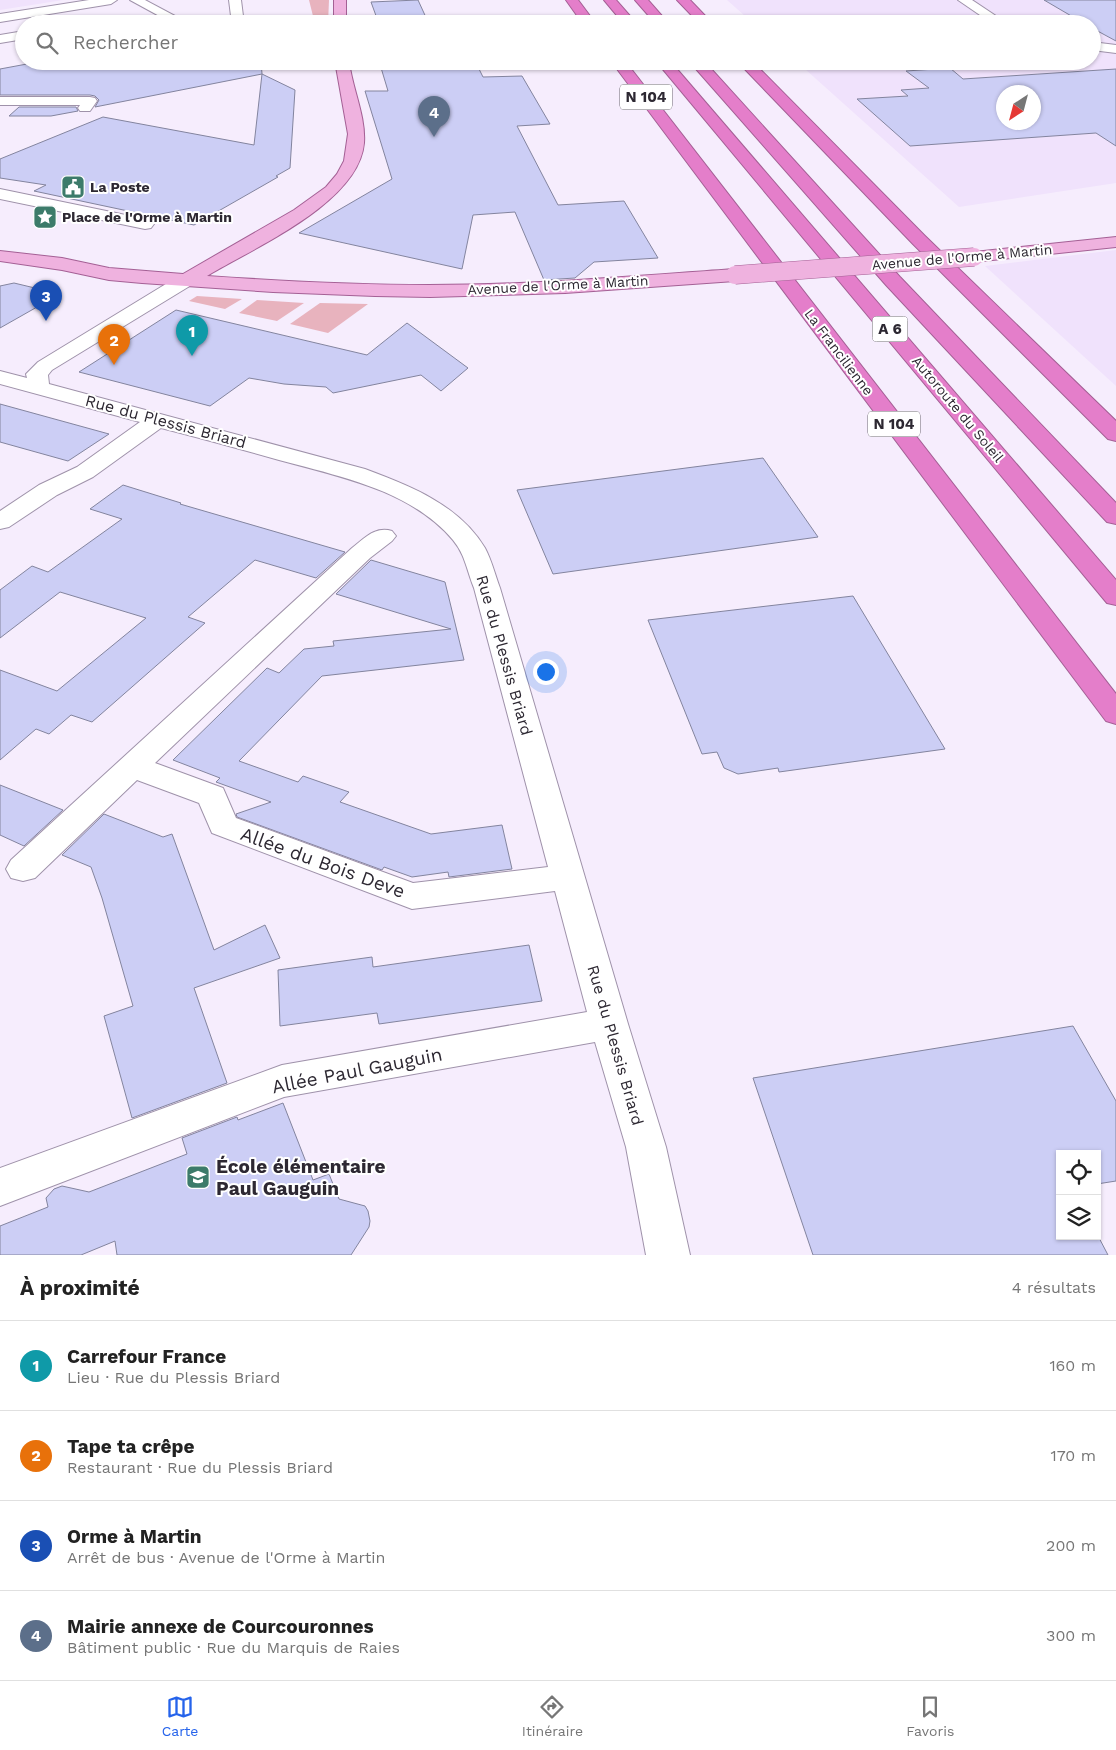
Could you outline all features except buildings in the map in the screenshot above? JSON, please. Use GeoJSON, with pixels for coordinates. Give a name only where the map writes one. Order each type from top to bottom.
{"type":"FeatureCollection","features":[{"type":"Feature","properties":{"kind":"highway"},"geometry":{"type":"LineString","coordinates":[[572,0],[583,15]]}},
{"type":"Feature","properties":{"kind":"highway"},"geometry":{"type":"LineString","coordinates":[[610,0],[623,15]]}},
{"type":"Feature","properties":{"kind":"highway"},"geometry":{"type":"LineString","coordinates":[[641,0],[655,15]]}},
{"type":"Feature","properties":{"kind":"highway"},"geometry":{"type":"LineString","coordinates":[[683,0],[698,15]]}},
{"type":"Feature","properties":{"kind":"highway","name":"La Francilienne"},"geometry":{"type":"LineString","coordinates":[[625,70],[1116,714]]}},
{"type":"Feature","properties":{"kind":"highway","name":"Autoroute du Soleil"},"geometry":{"type":"LineString","coordinates":[[671,70],[1116,597]]}},
{"type":"Feature","properties":{"kind":"highway","name":"A 6"},"geometry":{"type":"LineString","coordinates":[[704,70],[893,281],[1116,517]]}},
{"type":"Feature","properties":{"kind":"highway"},"geometry":{"type":"LineString","coordinates":[[753,70],[919,240],[1116,434]]}},
{"type":"Feature","properties":{"kind":"main road"},"geometry":{"type":"LineString","coordinates":[[340,0],[340,15]]}},
{"type":"Feature","properties":{"kind":"main road"},"geometry":{"type":"LineString","coordinates":[[186,280],[299,214],[324,197],[340,180],[353,162],[356,144],[354,116],[343,70]]}},
{"type":"Feature","properties":{"kind":"main road","name":"Avenue de l'Orme à Martin"},"geometry":{"type":"LineString","coordinates":[[0,256],[62,264],[109,274],[323,289],[430,291],[565,287],[735,275],[974,257],[1116,242]]}},
{"type":"Feature","properties":{"kind":"street"},"geometry":{"type":"LineString","coordinates":[[18,15],[111,0]]}},
{"type":"Feature","properties":{"kind":"street"},"geometry":{"type":"LineString","coordinates":[[136,0],[166,15]]}},
{"type":"Feature","properties":{"kind":"street"},"geometry":{"type":"LineString","coordinates":[[235,0],[237,15]]}},
{"type":"Feature","properties":{"kind":"street"},"geometry":{"type":"LineString","coordinates":[[964,0],[988,15]]}},
{"type":"Feature","properties":{"kind":"street"},"geometry":{"type":"LineString","coordinates":[[0,18],[15,16]]}},
{"type":"Feature","properties":{"kind":"street"},"geometry":{"type":"LineString","coordinates":[[0,39],[15,36]]}},
{"type":"Feature","properties":{"kind":"street"},"geometry":{"type":"LineString","coordinates":[[1101,47],[1116,49]]}},
{"type":"Feature","properties":{"kind":"street"},"geometry":{"type":"LineString","coordinates":[[0,101],[90,101],[85,108]]}},
{"type":"Feature","properties":{"kind":"street"},"geometry":{"type":"LineString","coordinates":[[0,194],[145,224]]}},
{"type":"Feature","properties":{"kind":"street"},"geometry":{"type":"LineString","coordinates":[[39,386],[38,374],[45,366],[186,280]]}},
{"type":"Feature","properties":{"kind":"street","name":"Rue du Plessis Briard"},"geometry":{"type":"LineString","coordinates":[[0,376],[366,478],[411,496],[455,526],[473,550],[487,588],[609,1024],[646,1147],[668,1255]]}},
{"type":"Feature","properties":{"kind":"street"},"geometry":{"type":"LineString","coordinates":[[0,522],[48,490],[85,472],[159,419]]}},
{"type":"Feature","properties":{"kind":"street"},"geometry":{"type":"LineString","coordinates":[[23,869],[361,553],[383,536]]}},
{"type":"Feature","properties":{"kind":"street","name":"Allée du Bois Deve"},"geometry":{"type":"LineString","coordinates":[[131,766],[212,796],[223,825],[412,896],[568,877]]}},
{"type":"Feature","properties":{"kind":"street","name":"Allée Paul Gauguin"},"geometry":{"type":"LineString","coordinates":[[0,1187],[282,1081],[609,1024]]}},
{"type":"Feature","properties":{"kind":"shaded area"},"geometry":{"type":"Polygon","coordinates":[[[0,0],[63,0],[0,10],[0,0]]]}},
{"type":"Feature","properties":{"kind":"shaded area"},"geometry":{"type":"Polygon","coordinates":[[[309,0],[329,0],[328,15],[313,15],[309,0]]]}},
{"type":"Feature","properties":{"kind":"shaded area"},"geometry":{"type":"Polygon","coordinates":[[[727,0],[1116,0],[1116,183],[959,207],[806,70],[1101,70],[1101,15],[744,15],[727,0]]]}},
{"type":"Feature","properties":{"kind":"shaded area"},"geometry":{"type":"Polygon","coordinates":[[[1116,250],[1116,386],[985,266],[1116,250]]]}},
{"type":"Feature","properties":{"kind":"shaded area"},"geometry":{"type":"Polygon","coordinates":[[[197,296],[242,299],[225,309],[189,301],[197,296]]]}},
{"type":"Feature","properties":{"kind":"shaded area"},"geometry":{"type":"Polygon","coordinates":[[[257,300],[304,303],[277,321],[239,313],[257,300]]]}},
{"type":"Feature","properties":{"kind":"shaded area"},"geometry":{"type":"Polygon","coordinates":[[[320,303],[368,304],[328,333],[290,324],[320,303]]]}},
{"type":"Feature","properties":{"kind":"place","name":"Mairie annexe de Courcouronnes"},"geometry":{"type":"Point","coordinates":[434,137]}},
{"type":"Feature","properties":{"kind":"place","name":"La Poste"},"geometry":{"type":"Point","coordinates":[73,187]}},
{"type":"Feature","properties":{"kind":"place","name":"Place de l'Orme à Martin"},"geometry":{"type":"Point","coordinates":[45,217]}},
{"type":"Feature","properties":{"kind":"place","name":"Orme à Martin"},"geometry":{"type":"Point","coordinates":[46,321]}},
{"type":"Feature","properties":{"kind":"place","name":"Carrefour France"},"geometry":{"type":"Point","coordinates":[192,356]}},
{"type":"Feature","properties":{"kind":"place","name":"Tape ta crêpe"},"geometry":{"type":"Point","coordinates":[114,365]}},
{"type":"Feature","properties":{"kind":"place","name":"École élémentaire Paul Gauguin"},"geometry":{"type":"Point","coordinates":[198,1177]}}]}
